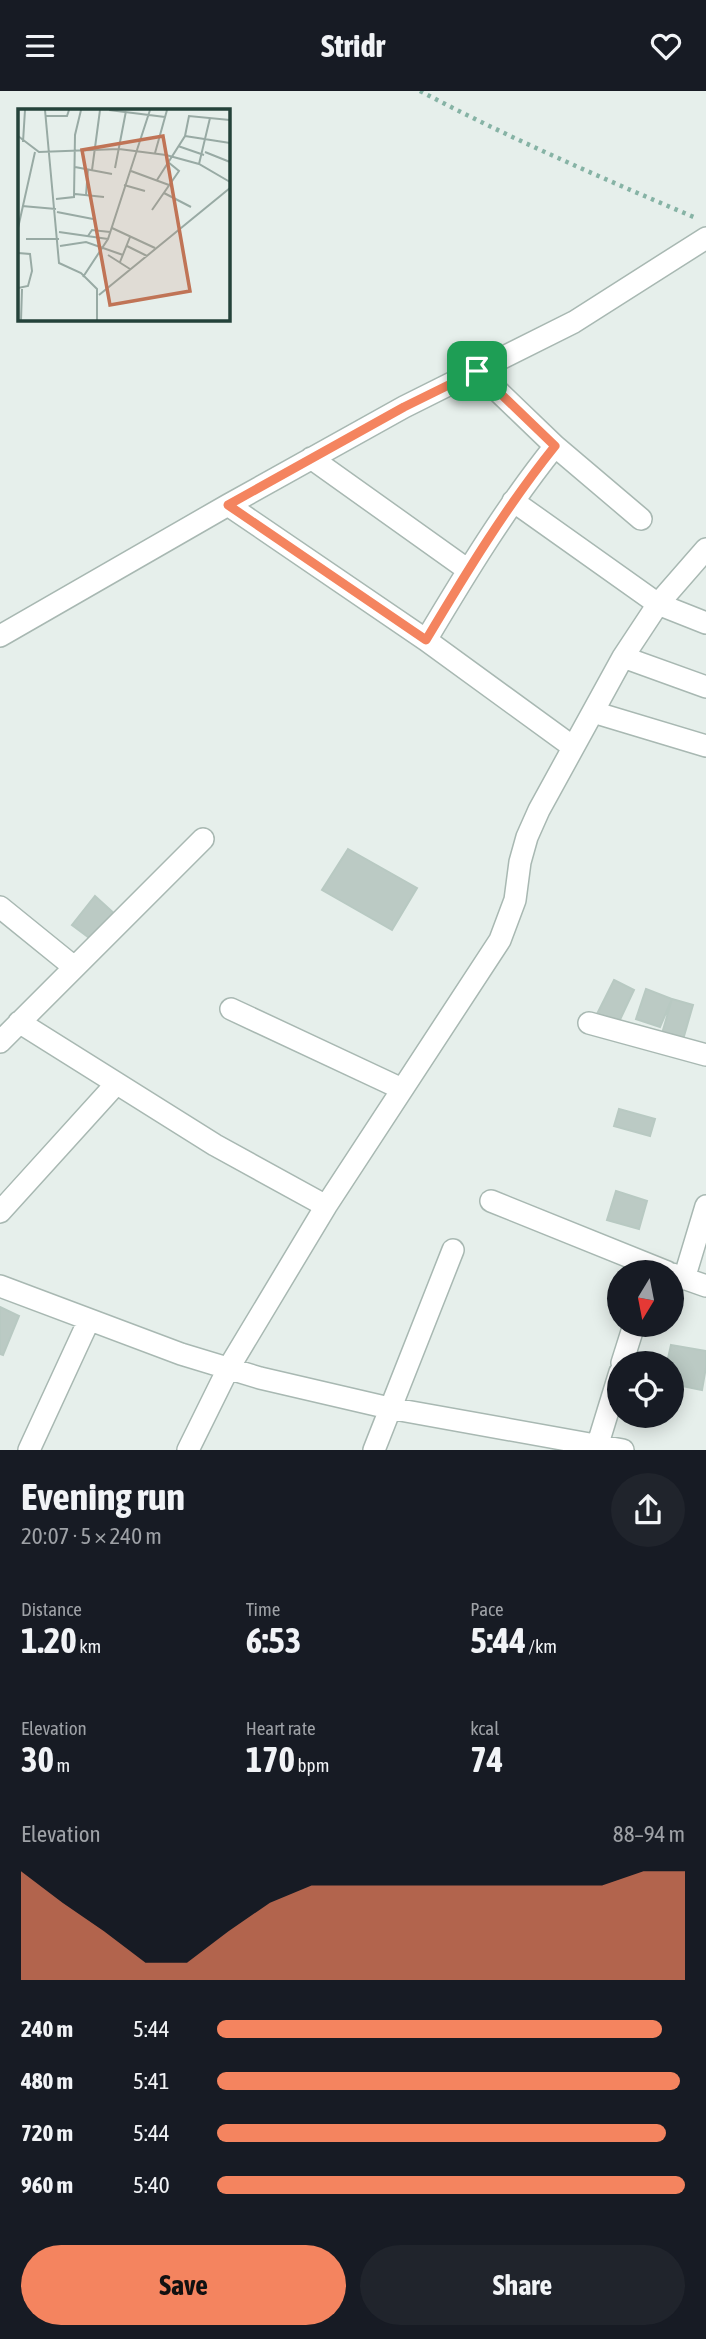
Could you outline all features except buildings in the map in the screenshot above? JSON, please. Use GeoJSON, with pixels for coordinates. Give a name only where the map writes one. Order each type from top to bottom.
{"type":"FeatureCollection","features":[{"type":"Feature","properties":{"kind":"street"},"geometry":{"type":"LineString","coordinates":[[0,636],[404,407],[574,322],[706,238]]}},
{"type":"Feature","properties":{"kind":"street"},"geometry":{"type":"LineString","coordinates":[[477,371],[555,446],[641,519]]}},
{"type":"Feature","properties":{"kind":"street"},"geometry":{"type":"LineString","coordinates":[[426,640],[513,501],[555,446]]}},
{"type":"Feature","properties":{"kind":"street"},"geometry":{"type":"LineString","coordinates":[[312,458],[468,570]]}},
{"type":"Feature","properties":{"kind":"street"},"geometry":{"type":"LineString","coordinates":[[513,501],[658,604],[706,624]]}},
{"type":"Feature","properties":{"kind":"street"},"geometry":{"type":"LineString","coordinates":[[228,505],[426,640],[573,747]]}},
{"type":"Feature","properties":{"kind":"street"},"geometry":{"type":"LineString","coordinates":[[188,1450],[228,1369],[326,1206],[500,940],[515,900],[520,862],[527,837],[623,657],[658,604],[706,549]]}},
{"type":"Feature","properties":{"kind":"street"},"geometry":{"type":"LineString","coordinates":[[623,657],[706,687]]}},
{"type":"Feature","properties":{"kind":"street"},"geometry":{"type":"LineString","coordinates":[[593,712],[706,746]]}},
{"type":"Feature","properties":{"kind":"street"},"geometry":{"type":"LineString","coordinates":[[0,1042],[203,839]]}},
{"type":"Feature","properties":{"kind":"street"},"geometry":{"type":"LineString","coordinates":[[0,907],[74,967]]}},
{"type":"Feature","properties":{"kind":"street"},"geometry":{"type":"LineString","coordinates":[[231,1009],[402,1090]]}},
{"type":"Feature","properties":{"kind":"street"},"geometry":{"type":"LineString","coordinates":[[19,1022],[215,1145],[326,1206]]}},
{"type":"Feature","properties":{"kind":"street"},"geometry":{"type":"LineString","coordinates":[[589,1023],[706,1055]]}},
{"type":"Feature","properties":{"kind":"street"},"geometry":{"type":"LineString","coordinates":[[0,1212],[116,1084]]}},
{"type":"Feature","properties":{"kind":"street"},"geometry":{"type":"LineString","coordinates":[[491,1201],[634,1260]]}},
{"type":"Feature","properties":{"kind":"street"},"geometry":{"type":"LineString","coordinates":[[673,1260],[706,1206]]}},
{"type":"Feature","properties":{"kind":"street"},"geometry":{"type":"LineString","coordinates":[[374,1450],[453,1250]]}},
{"type":"Feature","properties":{"kind":"street"},"geometry":{"type":"LineString","coordinates":[[684,1279],[706,1286]]}},
{"type":"Feature","properties":{"kind":"street"},"geometry":{"type":"LineString","coordinates":[[0,1286],[228,1369],[389,1408],[596,1448],[623,1450]]}},
{"type":"Feature","properties":{"kind":"street"},"geometry":{"type":"LineString","coordinates":[[29,1450],[89,1320]]}},
{"type":"Feature","properties":{"kind":"street"},"geometry":{"type":"LineString","coordinates":[[596,1448],[607,1413]]}},
{"type":"Feature","properties":{"kind":"path"},"geometry":{"type":"LineString","coordinates":[[420,91],[474,120],[552,156],[706,222]]}},
{"type":"Feature","properties":{"kind":"route"},"geometry":{"type":"LineString","coordinates":[[477,371],[555,446],[513,501],[426,640],[228,505],[404,407],[477,371]]}}]}
